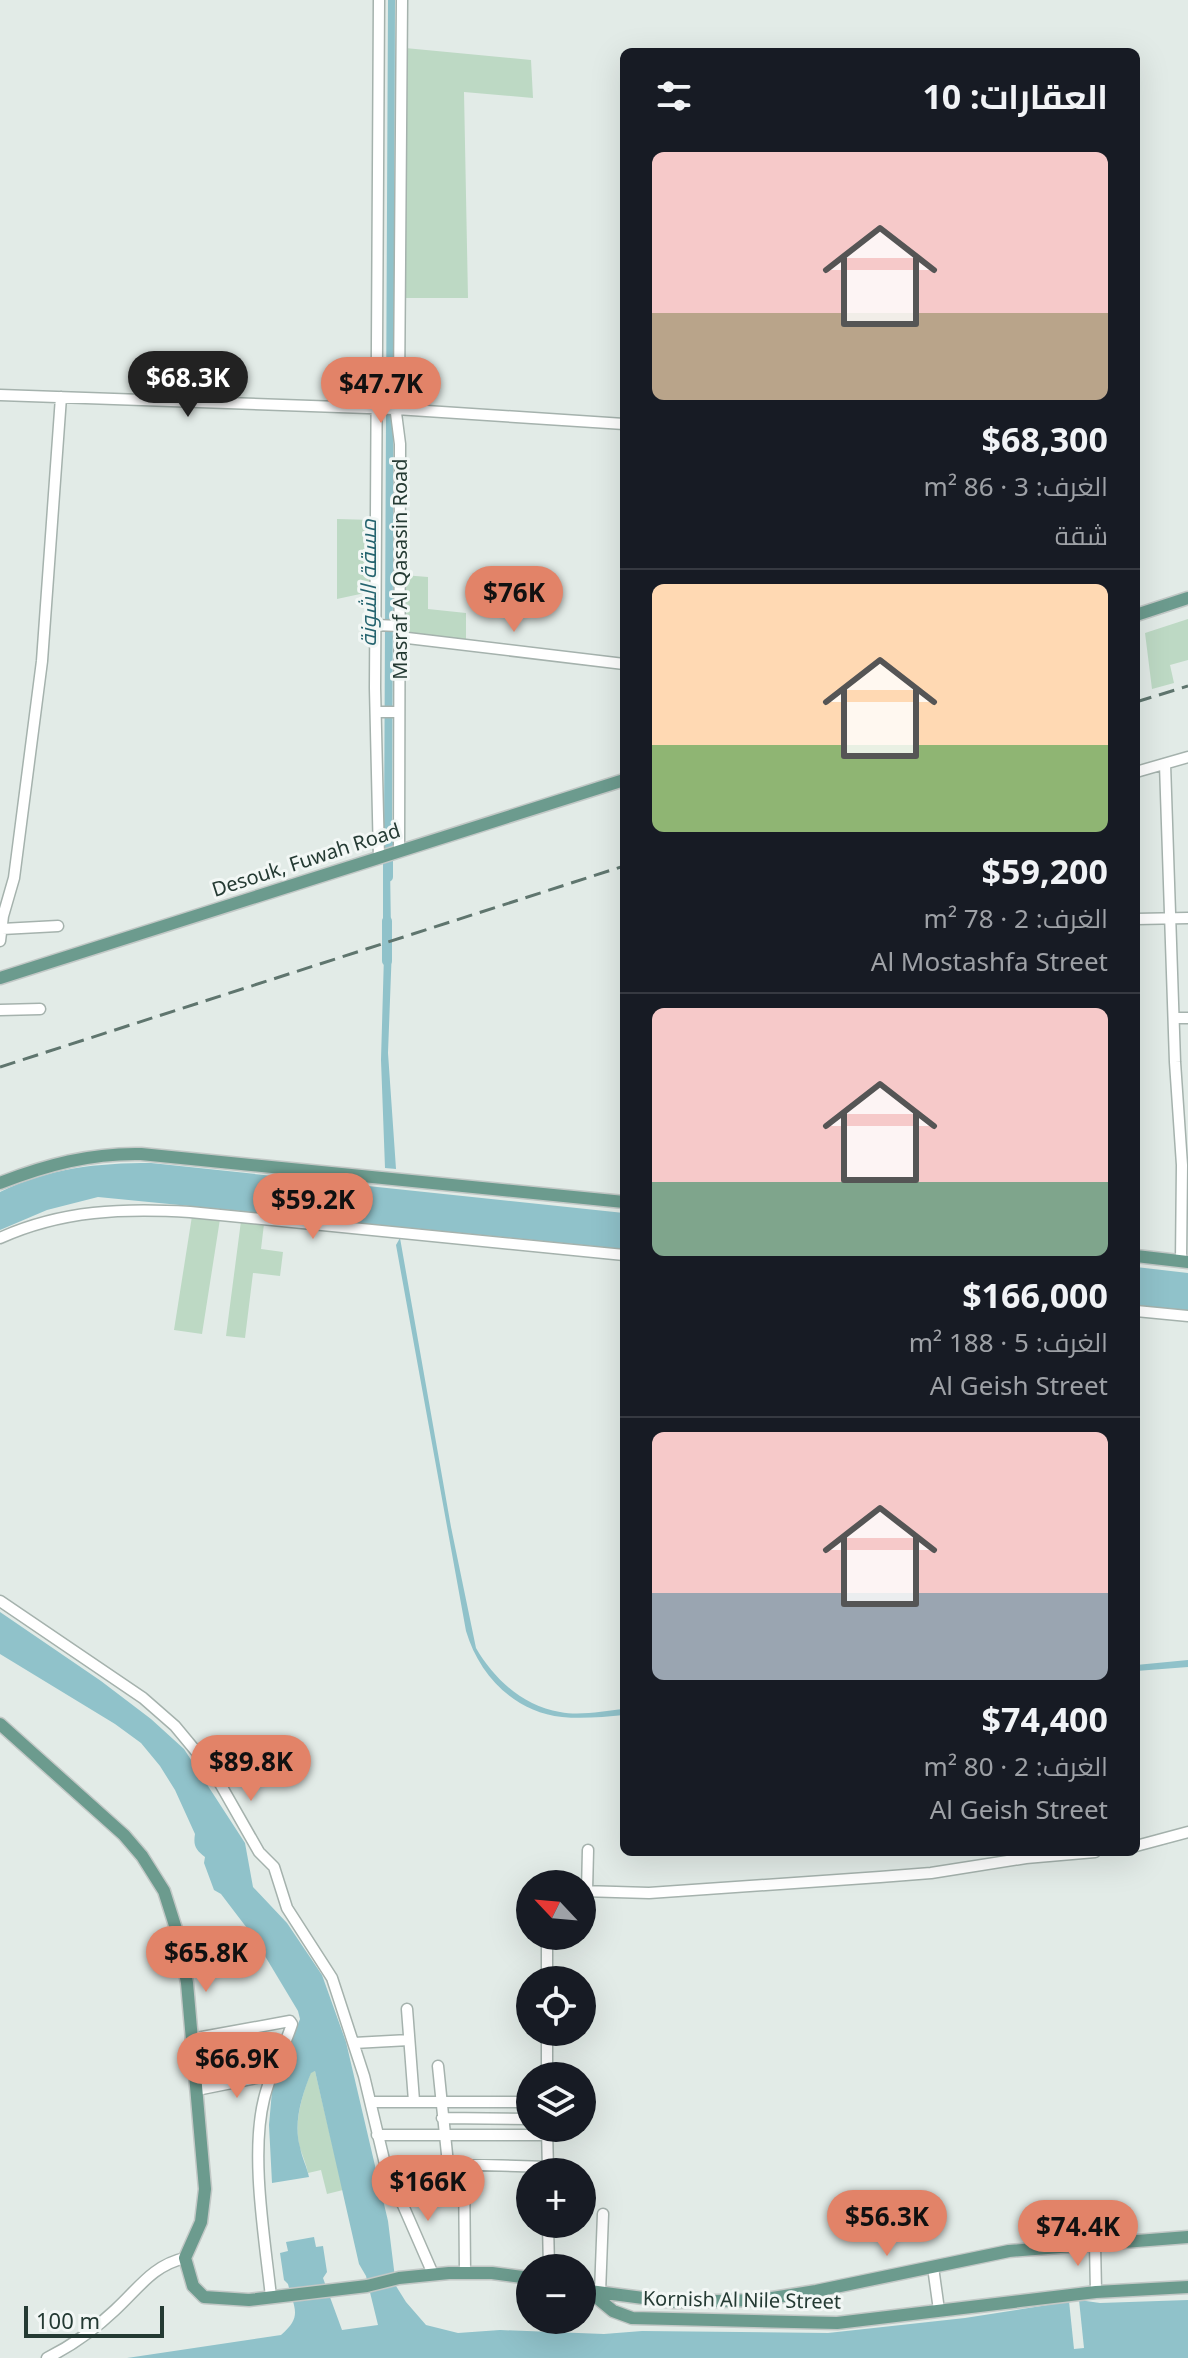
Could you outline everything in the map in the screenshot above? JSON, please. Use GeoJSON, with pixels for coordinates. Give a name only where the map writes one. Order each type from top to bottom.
{"type":"FeatureCollection","features":[{"type":"Feature","properties":{"kind":"main road"},"geometry":{"type":"LineString","coordinates":[[1140,614],[1188,598]]}},
{"type":"Feature","properties":{"kind":"main road","name":"Desouk, Fuwah Road"},"geometry":{"type":"LineString","coordinates":[[0,978],[620,781]]}},
{"type":"Feature","properties":{"kind":"main road"},"geometry":{"type":"LineString","coordinates":[[0,1183],[62,1161],[106,1154],[141,1154],[620,1202]]}},
{"type":"Feature","properties":{"kind":"main road"},"geometry":{"type":"LineString","coordinates":[[1140,1256],[1185,1261]]}},
{"type":"Feature","properties":{"kind":"main road"},"geometry":{"type":"LineString","coordinates":[[0,1724],[101,1812],[142,1856],[164,1891],[178,1935],[188,1993],[205,2189],[201,2222],[185,2258],[193,2286],[204,2297],[249,2300],[367,2286],[433,2274],[465,2272],[516,2277]]}},
{"type":"Feature","properties":{"kind":"main road"},"geometry":{"type":"LineString","coordinates":[[596,2293],[674,2302],[759,2300],[1009,2251],[1188,2237]]}},
{"type":"Feature","properties":{"kind":"main road","name":"Kornish Al Nile Street"},"geometry":{"type":"LineString","coordinates":[[596,2296],[613,2311],[642,2319],[823,2323],[1096,2292],[1188,2287]]}},
{"type":"Feature","properties":{"kind":"street"},"geometry":{"type":"LineString","coordinates":[[379,0],[376,409],[379,858]]}},
{"type":"Feature","properties":{"kind":"street","name":"Masraf Al Qasasin Road"},"geometry":{"type":"LineString","coordinates":[[399,851],[400,444],[396,409],[399,392],[402,0]]}},
{"type":"Feature","properties":{"kind":"street"},"geometry":{"type":"LineString","coordinates":[[0,395],[396,409],[620,424]]}},
{"type":"Feature","properties":{"kind":"street"},"geometry":{"type":"LineString","coordinates":[[58,926],[1,935],[14,878],[42,661],[61,397]]}},
{"type":"Feature","properties":{"kind":"street"},"geometry":{"type":"LineString","coordinates":[[376,625],[399,632],[620,663]]}},
{"type":"Feature","properties":{"kind":"street"},"geometry":{"type":"LineString","coordinates":[[376,712],[399,712]]}},
{"type":"Feature","properties":{"kind":"street"},"geometry":{"type":"LineString","coordinates":[[1140,771],[1188,757]]}},
{"type":"Feature","properties":{"kind":"street"},"geometry":{"type":"LineString","coordinates":[[1165,764],[1174,1018],[1184,1107],[1185,1261]]}},
{"type":"Feature","properties":{"kind":"street"},"geometry":{"type":"LineString","coordinates":[[1140,919],[1188,918]]}},
{"type":"Feature","properties":{"kind":"street"},"geometry":{"type":"LineString","coordinates":[[0,1010],[40,1009]]}},
{"type":"Feature","properties":{"kind":"street"},"geometry":{"type":"LineString","coordinates":[[1174,1018],[1188,1018]]}},
{"type":"Feature","properties":{"kind":"street"},"geometry":{"type":"LineString","coordinates":[[0,1238],[60,1217],[135,1209],[620,1255]]}},
{"type":"Feature","properties":{"kind":"street"},"geometry":{"type":"LineString","coordinates":[[1140,1311],[1188,1316]]}},
{"type":"Feature","properties":{"kind":"street"},"geometry":{"type":"LineString","coordinates":[[0,1601],[143,1698],[175,1726],[214,1773],[259,1852],[274,1867],[287,1908],[332,1978],[372,2102],[385,2164],[433,2274]]}},
{"type":"Feature","properties":{"kind":"street"},"geometry":{"type":"LineString","coordinates":[[1140,1845],[1188,1832]]}},
{"type":"Feature","properties":{"kind":"street"},"geometry":{"type":"LineString","coordinates":[[587,1870],[588,1850]]}},
{"type":"Feature","properties":{"kind":"street"},"geometry":{"type":"LineString","coordinates":[[596,1891],[659,1893],[880,1877],[1049,1856]]}},
{"type":"Feature","properties":{"kind":"street"},"geometry":{"type":"LineString","coordinates":[[407,2009],[414,2101]]}},
{"type":"Feature","properties":{"kind":"street"},"geometry":{"type":"LineString","coordinates":[[191,2039],[232,2034],[290,2021],[291,2027],[271,2075],[261,2112],[260,2170],[275,2297]]}},
{"type":"Feature","properties":{"kind":"street"},"geometry":{"type":"LineString","coordinates":[[232,2034],[237,2063]]}},
{"type":"Feature","properties":{"kind":"street"},"geometry":{"type":"LineString","coordinates":[[354,2043],[409,2040]]}},
{"type":"Feature","properties":{"kind":"street"},"geometry":{"type":"LineString","coordinates":[[194,2071],[279,2056]]}},
{"type":"Feature","properties":{"kind":"street"},"geometry":{"type":"LineString","coordinates":[[438,2066],[448,2164]]}},
{"type":"Feature","properties":{"kind":"street"},"geometry":{"type":"LineString","coordinates":[[197,2090],[271,2075]]}},
{"type":"Feature","properties":{"kind":"street"},"geometry":{"type":"LineString","coordinates":[[372,2102],[516,2102]]}},
{"type":"Feature","properties":{"kind":"street"},"geometry":{"type":"LineString","coordinates":[[442,2118],[516,2119]]}},
{"type":"Feature","properties":{"kind":"street"},"geometry":{"type":"LineString","coordinates":[[377,2135],[516,2131]]}},
{"type":"Feature","properties":{"kind":"street"},"geometry":{"type":"LineString","coordinates":[[385,2164],[516,2168]]}},
{"type":"Feature","properties":{"kind":"street"},"geometry":{"type":"LineString","coordinates":[[464,2164],[465,2272]]}},
{"type":"Feature","properties":{"kind":"street"},"geometry":{"type":"LineString","coordinates":[[596,2260],[603,2214]]}},
{"type":"Feature","properties":{"kind":"street"},"geometry":{"type":"LineString","coordinates":[[1095,2244],[1096,2292]]}},
{"type":"Feature","properties":{"kind":"street"},"geometry":{"type":"LineString","coordinates":[[47,2358],[98,2324],[154,2271],[185,2258]]}},
{"type":"Feature","properties":{"kind":"street"},"geometry":{"type":"LineString","coordinates":[[933,2267],[939,2310]]}},
{"type":"Feature","properties":{"kind":"green space"},"geometry":{"type":"Polygon","coordinates":[[[405,48],[531,60],[533,98],[464,92],[468,298],[403,298],[405,48]]]}},
{"type":"Feature","properties":{"kind":"green space"},"geometry":{"type":"Polygon","coordinates":[[[337,519],[374,520],[374,591],[337,599],[337,519]]]}},
{"type":"Feature","properties":{"kind":"green space"},"geometry":{"type":"Polygon","coordinates":[[[403,575],[428,577],[428,609],[466,613],[466,640],[402,633],[403,575]]]}},
{"type":"Feature","properties":{"kind":"green space"},"geometry":{"type":"Polygon","coordinates":[[[1188,619],[1188,660],[1170,665],[1174,683],[1152,689],[1145,633],[1188,619]]]}},
{"type":"Feature","properties":{"kind":"green space"},"geometry":{"type":"Polygon","coordinates":[[[192,1216],[220,1219],[202,1334],[174,1330],[192,1216]]]}},
{"type":"Feature","properties":{"kind":"green space"},"geometry":{"type":"Polygon","coordinates":[[[241,1221],[264,1224],[261,1249],[283,1252],[280,1276],[253,1273],[245,1338],[226,1336],[241,1221]]]}},
{"type":"Feature","properties":{"kind":"green space"},"geometry":{"type":"Polygon","coordinates":[[[315,2071],[343,2190],[327,2194],[321,2170],[308,2173],[298,2139],[302,2100],[311,2072],[315,2071]]]}},
{"type":"Feature","properties":{"kind":"water"},"geometry":{"type":"Polygon","coordinates":[[[388,0],[395,0],[392,838],[384,839],[388,0]]]}},
{"type":"Feature","properties":{"kind":"water"},"geometry":{"type":"Polygon","coordinates":[[[390,865],[391,932],[383,935],[383,866],[390,865]]]}},
{"type":"Feature","properties":{"kind":"water"},"geometry":{"type":"Polygon","coordinates":[[[392,947],[388,1053],[396,1169],[385,1168],[381,1060],[384,955],[385,948],[392,947]]]}},
{"type":"Feature","properties":{"kind":"water"},"geometry":{"type":"Polygon","coordinates":[[[151,1163],[620,1213],[620,1249],[98,1197],[47,1210],[0,1230],[0,1192],[55,1172],[112,1164],[151,1163]]]}},
{"type":"Feature","properties":{"kind":"water"},"geometry":{"type":"Polygon","coordinates":[[[400,1238],[451,1527],[476,1648],[501,1680],[534,1704],[568,1713],[620,1710],[620,1715],[562,1717],[529,1708],[501,1689],[489,1676],[472,1647],[466,1631],[396,1245],[400,1238]]]}},
{"type":"Feature","properties":{"kind":"water"},"geometry":{"type":"Polygon","coordinates":[[[1140,1267],[1188,1273],[1188,1311],[1140,1305],[1140,1267]]]}},
{"type":"Feature","properties":{"kind":"water"},"geometry":{"type":"Polygon","coordinates":[[[0,1612],[101,1681],[184,1749],[245,1843],[253,1887],[287,1923],[322,1975],[346,2042],[388,2221],[396,2286],[426,2325],[458,2333],[500,2330],[516,2331],[516,2334],[642,2331],[828,2333],[965,2318],[1079,2300],[1100,2303],[1188,2300],[1188,2358],[127,2358],[281,2335],[292,2323],[295,2312],[288,2284],[284,2280],[280,2253],[288,2251],[286,2242],[314,2237],[316,2247],[323,2246],[327,2272],[323,2278],[342,2330],[378,2325],[366,2276],[359,2264],[315,2071],[311,2073],[298,2119],[298,2138],[309,2177],[272,2183],[269,2125],[272,2091],[300,2019],[253,1936],[221,1894],[214,1890],[204,1863],[205,1857],[197,1850],[195,1834],[175,1790],[141,1743],[0,1654],[0,1612]]]}},
{"type":"Feature","properties":{"kind":"water"},"geometry":{"type":"Polygon","coordinates":[[[1188,1660],[1188,1667],[1140,1671],[1140,1665],[1188,1660]]]}},
{"type":"Feature","properties":{"kind":"pier"},"geometry":{"type":"Polygon","coordinates":[[[1079,2300],[1084,2348],[1074,2349],[1069,2301],[1079,2300]]]}},
{"type":"Feature","properties":{"kind":"waterway","name":"مسقة الشونة"},"geometry":{"type":"LineString","coordinates":[[388,825],[388,877]]}},
{"type":"Feature","properties":{"kind":"waterway","name":"مسقة الشونة"},"geometry":{"type":"LineString","coordinates":[[387,921],[387,961]]}},
{"type":"Feature","properties":{"kind":"railway"},"geometry":{"type":"LineString","coordinates":[[1140,701],[1188,686]]}},
{"type":"Feature","properties":{"kind":"railway"},"geometry":{"type":"LineString","coordinates":[[0,1067],[620,867]]}}]}
